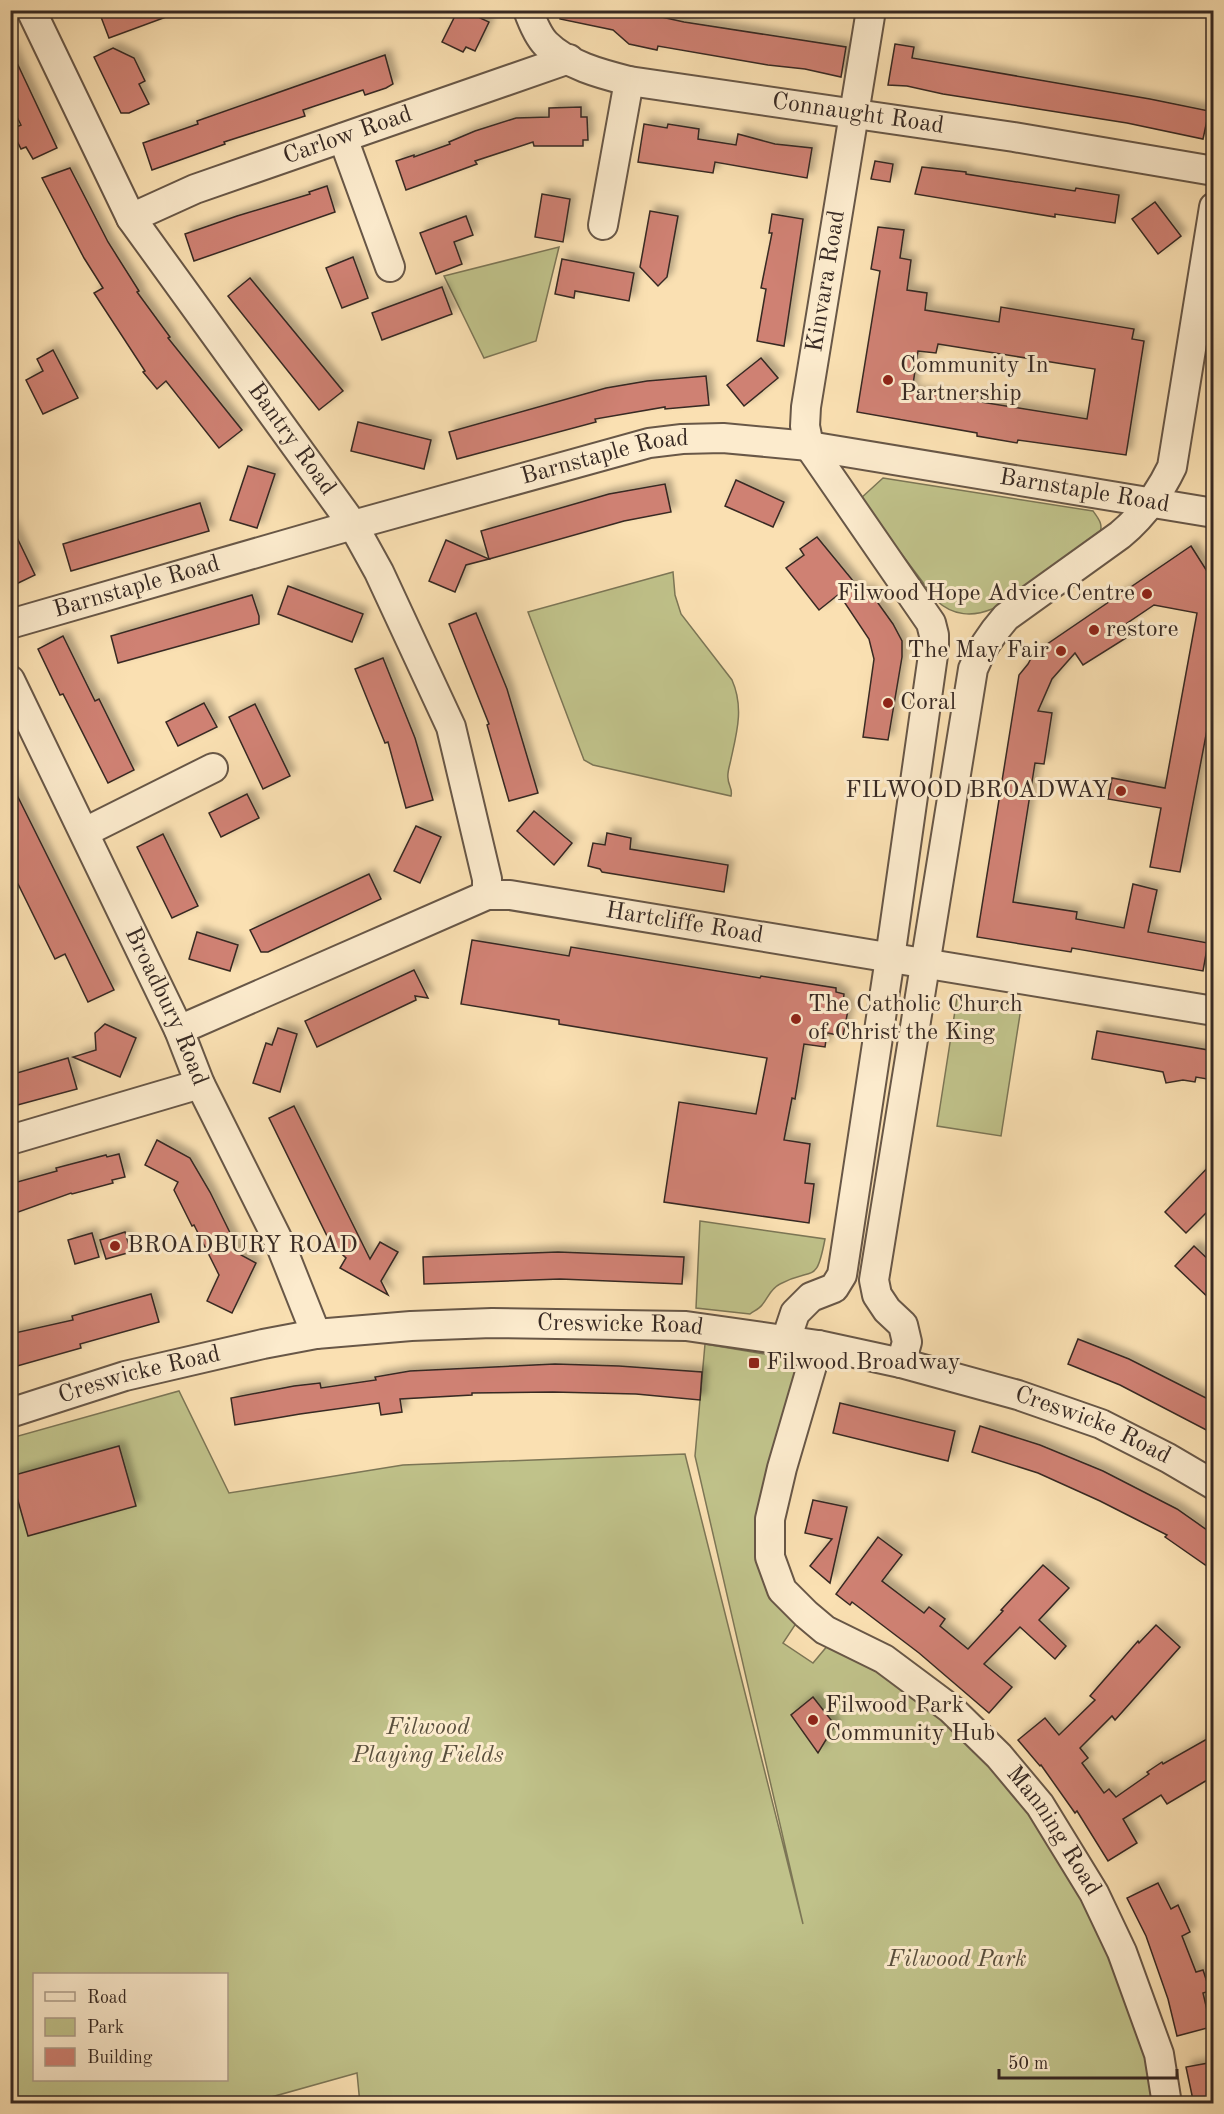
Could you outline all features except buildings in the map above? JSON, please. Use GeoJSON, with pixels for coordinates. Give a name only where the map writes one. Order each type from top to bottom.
{"type":"FeatureCollection","features":[{"type":"Feature","properties":{"kind":"street","name":"Bantry Road"},"geometry":{"type":"LineString","coordinates":[[31,10],[131,218],[353,525],[384,582],[451,727],[487,879],[487,896]]}},
{"type":"Feature","properties":{"kind":"street","name":"Connaught Road"},"geometry":{"type":"LineString","coordinates":[[528,10],[545,44],[597,73],[629,81],[1014,137],[1214,171]]}},
{"type":"Feature","properties":{"kind":"street","name":"Kinvara Road"},"geometry":{"type":"LineString","coordinates":[[809,446],[805,426],[806,407],[871,10]]}},
{"type":"Feature","properties":{"kind":"street","name":"Carlow Road"},"geometry":{"type":"LineString","coordinates":[[131,218],[195,189],[569,59]]}},
{"type":"Feature","properties":{"kind":"street"},"geometry":{"type":"LineString","coordinates":[[603,225],[629,81]]}},
{"type":"Feature","properties":{"kind":"street"},"geometry":{"type":"LineString","coordinates":[[343,138],[390,267]]}},
{"type":"Feature","properties":{"kind":"street"},"geometry":{"type":"LineString","coordinates":[[901,1363],[907,1342],[903,1325],[887,1310],[877,1295],[874,1280],[973,669],[992,633],[1006,617],[1120,535],[1137,520],[1162,487],[1172,467],[1214,207]]}},
{"type":"Feature","properties":{"kind":"street","name":"Barnstaple Road"},"geometry":{"type":"LineString","coordinates":[[10,624],[649,443],[682,439],[723,438],[809,446],[1214,513]]}},
{"type":"Feature","properties":{"kind":"street"},"geometry":{"type":"LineString","coordinates":[[786,1341],[795,1312],[811,1297],[834,1288],[842,1275],[934,648],[931,623],[809,446]]}},
{"type":"Feature","properties":{"kind":"street","name":"Broadbury Road"},"geometry":{"type":"LineString","coordinates":[[10,680],[85,831],[179,1030],[200,1084],[281,1246],[316,1334]]}},
{"type":"Feature","properties":{"kind":"street"},"geometry":{"type":"LineString","coordinates":[[85,831],[213,768]]}},
{"type":"Feature","properties":{"kind":"street","name":"Hartcliffe Road"},"geometry":{"type":"LineString","coordinates":[[179,1030],[487,896],[510,895],[1214,1011]]}},
{"type":"Feature","properties":{"kind":"street"},"geometry":{"type":"LineString","coordinates":[[10,1140],[200,1084]]}},
{"type":"Feature","properties":{"kind":"street","name":"Creswicke Road"},"geometry":{"type":"LineString","coordinates":[[10,1413],[124,1376],[316,1334],[411,1326],[569,1323],[686,1326],[818,1345],[901,1363],[1018,1395],[1101,1424],[1168,1458],[1214,1485]]}},
{"type":"Feature","properties":{"kind":"street","name":"Manning Road"},"geometry":{"type":"LineString","coordinates":[[818,1345],[782,1468],[770,1519],[770,1557],[782,1590],[825,1630],[884,1659],[951,1709],[999,1756],[1040,1805],[1094,1893],[1122,1952],[1158,2054],[1167,2103]]}},
{"type":"Feature","properties":{"kind":"green space"},"geometry":{"type":"Polygon","coordinates":[[[559,247],[536,341],[484,358],[444,276],[559,247]]]}},
{"type":"Feature","properties":{"kind":"green space"},"geometry":{"type":"Polygon","coordinates":[[[883,478],[1093,511],[1100,522],[1101,529],[1099,536],[992,609],[963,614],[950,610],[937,601],[860,499],[883,478]]]}},
{"type":"Feature","properties":{"kind":"green space"},"geometry":{"type":"Polygon","coordinates":[[[673,572],[675,595],[681,614],[732,680],[736,690],[739,710],[728,771],[731,796],[593,765],[584,760],[528,612],[673,572]]]}},
{"type":"Feature","properties":{"kind":"green space"},"geometry":{"type":"Polygon","coordinates":[[[957,998],[1021,1008],[1001,1136],[937,1126],[957,998]]]}},
{"type":"Feature","properties":{"kind":"green space"},"geometry":{"type":"Polygon","coordinates":[[[700,1221],[825,1239],[822,1254],[816,1269],[777,1286],[761,1306],[750,1314],[696,1308],[700,1221]]]}},
{"type":"Feature","properties":{"kind":"green space","name":"Filwood Playing Fields"},"geometry":{"type":"Polygon","coordinates":[[[705,1344],[806,1361],[759,1519],[797,1622],[783,1643],[813,1663],[829,1644],[874,1665],[977,1747],[1032,1811],[1128,1980],[1159,2103],[360,2104],[357,2073],[250,2103],[11,2103],[11,1438],[179,1391],[229,1493],[403,1465],[685,1454],[803,1924],[695,1456],[705,1344]]]}},
{"type":"Feature","properties":{"kind":"place","name":"Community In Partnership"},"geometry":{"type":"Point","coordinates":[888,380]}},
{"type":"Feature","properties":{"kind":"place","name":"Filwood Hope Advice Centre"},"geometry":{"type":"Point","coordinates":[1147,594]}},
{"type":"Feature","properties":{"kind":"place","name":"restore"},"geometry":{"type":"Point","coordinates":[1094,630]}},
{"type":"Feature","properties":{"kind":"place","name":"The May Fair"},"geometry":{"type":"Point","coordinates":[1061,651]}},
{"type":"Feature","properties":{"kind":"place","name":"Coral"},"geometry":{"type":"Point","coordinates":[888,703]}},
{"type":"Feature","properties":{"kind":"place","name":"FILWOOD BROADWAY"},"geometry":{"type":"Point","coordinates":[1121,791]}},
{"type":"Feature","properties":{"kind":"place","name":"The Catholic Church of Christ the King"},"geometry":{"type":"Point","coordinates":[796,1019]}},
{"type":"Feature","properties":{"kind":"place","name":"BROADBURY ROAD"},"geometry":{"type":"Point","coordinates":[115,1246]}},
{"type":"Feature","properties":{"kind":"place","name":"Filwood Broadway"},"geometry":{"type":"Point","coordinates":[754,1363]}},
{"type":"Feature","properties":{"kind":"place","name":"Filwood Park Community Hub"},"geometry":{"type":"Point","coordinates":[813,1720]}},
{"type":"Feature","properties":{"kind":"park label","name":"Filwood Park"},"geometry":{"type":"Point","coordinates":[957,1960]}}]}
